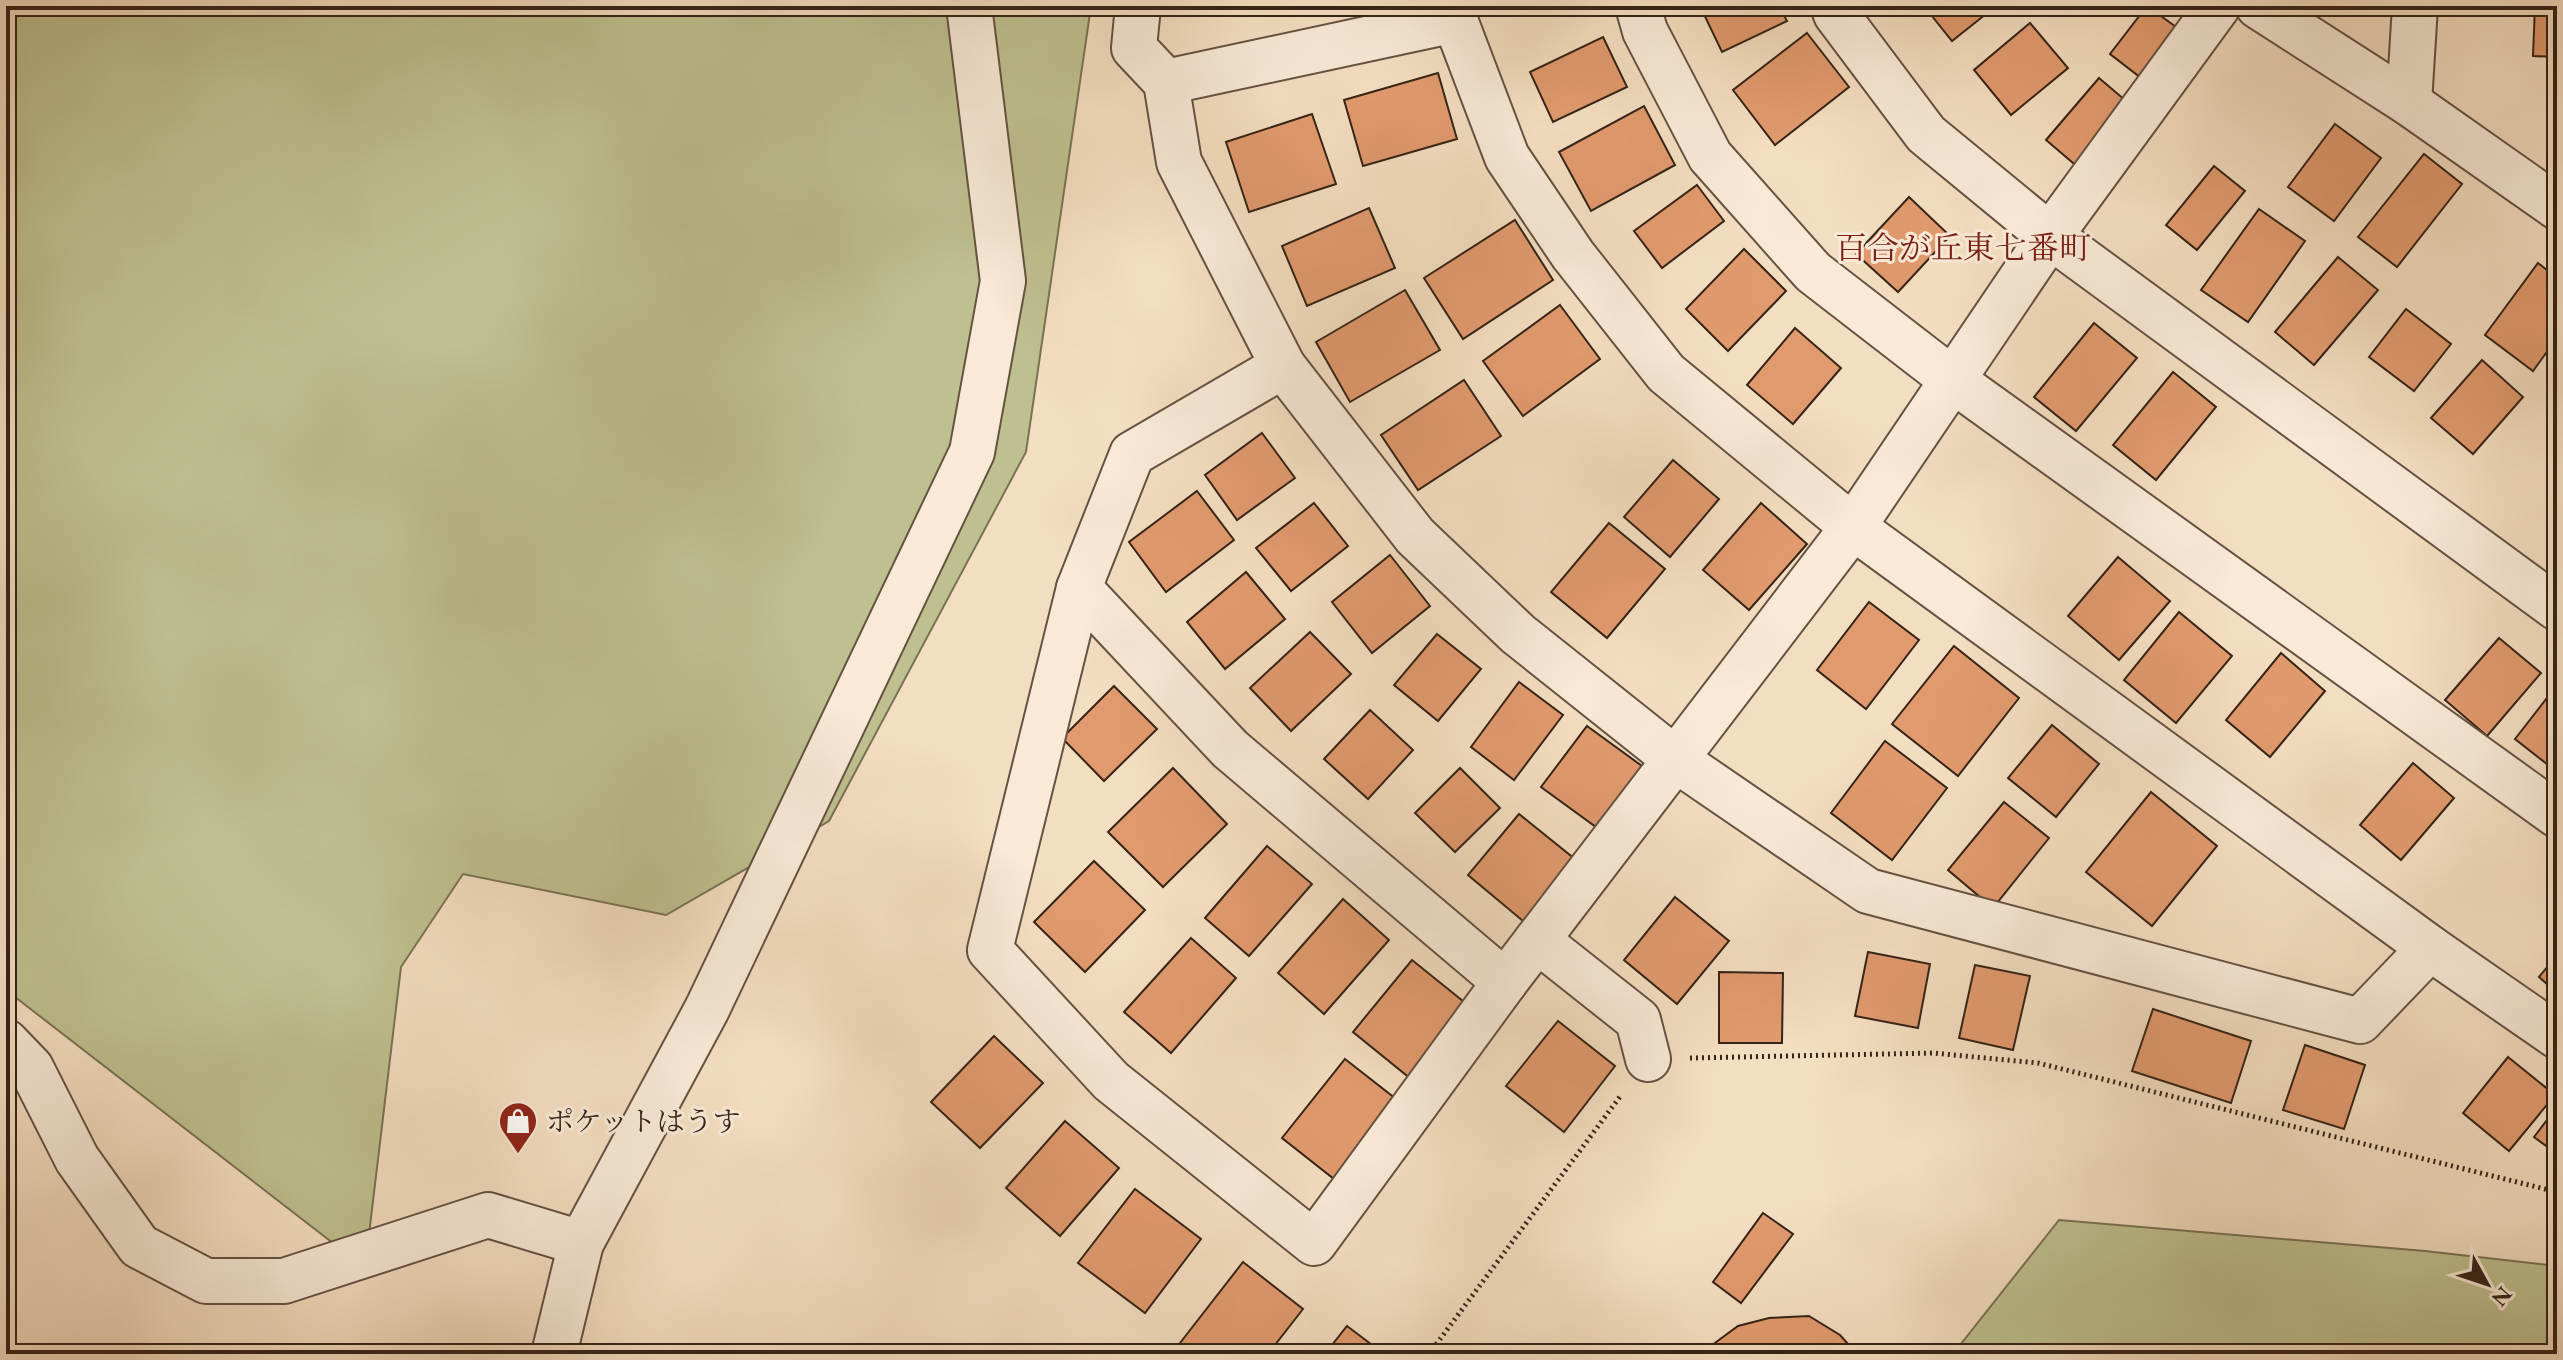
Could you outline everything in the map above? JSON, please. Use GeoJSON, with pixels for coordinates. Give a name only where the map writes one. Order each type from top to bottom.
{"type":"FeatureCollection","features":[{"type":"Feature","properties":{"kind":"street"},"geometry":{"type":"LineString","coordinates":[[554,1354],[581,1243],[707,1009],[972,452],[1003,281],[969,6]]}},
{"type":"Feature","properties":{"kind":"street"},"geometry":{"type":"LineString","coordinates":[[1138,6],[1134,48],[1166,82],[1179,162],[1283,366],[1415,536],[1518,634],[1675,759],[1868,891],[2360,1021],[2430,948]]}},
{"type":"Feature","properties":{"kind":"street"},"geometry":{"type":"LineString","coordinates":[[1638,6],[1645,31],[1710,156],[1813,272],[1954,381],[2557,815]]}},
{"type":"Feature","properties":{"kind":"street"},"geometry":{"type":"LineString","coordinates":[[1833,6],[1926,134],[2050,236],[2557,608]]}},
{"type":"Feature","properties":{"kind":"street"},"geometry":{"type":"LineString","coordinates":[[1283,366],[1132,454],[1079,588],[990,950],[1111,1081],[1314,1243],[1505,982],[1853,527],[2050,236],[2218,6]]}},
{"type":"Feature","properties":{"kind":"street"},"geometry":{"type":"LineString","coordinates":[[2258,6],[2409,103],[2557,207]]}},
{"type":"Feature","properties":{"kind":"street"},"geometry":{"type":"LineString","coordinates":[[2409,103],[2415,6]]}},
{"type":"Feature","properties":{"kind":"street"},"geometry":{"type":"LineString","coordinates":[[1166,82],[1454,13],[1507,157],[1573,255],[1666,373],[1853,527],[2430,948],[2557,1036]]}},
{"type":"Feature","properties":{"kind":"street"},"geometry":{"type":"LineString","coordinates":[[1079,588],[1230,749],[1505,982]]}},
{"type":"Feature","properties":{"kind":"street"},"geometry":{"type":"LineString","coordinates":[[1537,940],[1638,1020],[1648,1059]]}},
{"type":"Feature","properties":{"kind":"street"},"geometry":{"type":"LineString","coordinates":[[6,1042],[31,1068],[77,1159],[139,1246],[206,1281],[284,1281],[488,1215],[581,1243]]}},
{"type":"Feature","properties":{"kind":"path"},"geometry":{"type":"LineString","coordinates":[[1429,1354],[1648,1059],[1933,1053],[2038,1063],[2557,1192]]}},
{"type":"Feature","properties":{"kind":"green space"},"geometry":{"type":"Polygon","coordinates":[[[6,6],[1084,6],[1090,13],[1026,452],[829,821],[666,915],[463,874],[401,967],[365,1268],[6,990],[6,6]]]}},
{"type":"Feature","properties":{"kind":"green space"},"geometry":{"type":"Polygon","coordinates":[[[2059,1220],[2425,1251],[2557,1266],[2557,1354],[1953,1354],[2059,1220]]]}},
{"type":"Feature","properties":{"kind":"building"},"geometry":{"type":"Polygon","coordinates":[[[1700,6],[1779,6],[1787,21],[1722,52],[1700,6]]]}},
{"type":"Feature","properties":{"kind":"building"},"geometry":{"type":"Polygon","coordinates":[[[1924,6],[1996,6],[1952,41],[1924,6]]]}},
{"type":"Feature","properties":{"kind":"building"},"geometry":{"type":"Polygon","coordinates":[[[2147,6],[2183,32],[2145,81],[2110,54],[2147,6]]]}},
{"type":"Feature","properties":{"kind":"building"},"geometry":{"type":"Polygon","coordinates":[[[2360,6],[2411,6],[2411,7],[2360,10],[2360,6]]]}},
{"type":"Feature","properties":{"kind":"building"},"geometry":{"type":"Polygon","coordinates":[[[2535,6],[2557,6],[2557,57],[2533,56],[2535,6]]]}},
{"type":"Feature","properties":{"kind":"building"},"geometry":{"type":"Polygon","coordinates":[[[2030,23],[2068,68],[2011,115],[1974,70],[2030,23]]]}},
{"type":"Feature","properties":{"kind":"building"},"geometry":{"type":"Polygon","coordinates":[[[1807,33],[1849,87],[1775,145],[1733,90],[1807,33]]]}},
{"type":"Feature","properties":{"kind":"building"},"geometry":{"type":"Polygon","coordinates":[[[1603,37],[1627,87],[1553,122],[1530,72],[1603,37]]]}},
{"type":"Feature","properties":{"kind":"building"},"geometry":{"type":"Polygon","coordinates":[[[1438,73],[1457,139],[1363,166],[1344,100],[1438,73]]]}},
{"type":"Feature","properties":{"kind":"building"},"geometry":{"type":"Polygon","coordinates":[[[2099,78],[2132,106],[2079,168],[2046,140],[2099,78]]]}},
{"type":"Feature","properties":{"kind":"building"},"geometry":{"type":"Polygon","coordinates":[[[1644,106],[1675,165],[1591,211],[1559,152],[1644,106]]]}},
{"type":"Feature","properties":{"kind":"building"},"geometry":{"type":"Polygon","coordinates":[[[1312,114],[1336,184],[1249,212],[1226,142],[1312,114]]]}},
{"type":"Feature","properties":{"kind":"building"},"geometry":{"type":"Polygon","coordinates":[[[2335,124],[2381,158],[2334,221],[2288,187],[2335,124]]]}},
{"type":"Feature","properties":{"kind":"building"},"geometry":{"type":"Polygon","coordinates":[[[2424,154],[2462,184],[2397,267],[2358,237],[2424,154]]]}},
{"type":"Feature","properties":{"kind":"building"},"geometry":{"type":"Polygon","coordinates":[[[2214,166],[2245,191],[2197,250],[2166,225],[2214,166]]]}},
{"type":"Feature","properties":{"kind":"building"},"geometry":{"type":"Polygon","coordinates":[[[1697,185],[1724,221],[1662,268],[1634,231],[1697,185]]]}},
{"type":"Feature","properties":{"kind":"building"},"geometry":{"type":"Polygon","coordinates":[[[1909,197],[1950,236],[1898,292],[1856,254],[1909,197]]]}},
{"type":"Feature","properties":{"kind":"building"},"geometry":{"type":"Polygon","coordinates":[[[1369,208],[1395,268],[1307,306],[1282,246],[1369,208]]]}},
{"type":"Feature","properties":{"kind":"building"},"geometry":{"type":"Polygon","coordinates":[[[2259,209],[2305,241],[2248,322],[2201,290],[2259,209]]]}},
{"type":"Feature","properties":{"kind":"building"},"geometry":{"type":"Polygon","coordinates":[[[1515,220],[1553,280],[1463,339],[1424,278],[1515,220]]]}},
{"type":"Feature","properties":{"kind":"building"},"geometry":{"type":"Polygon","coordinates":[[[1744,249],[1786,291],[1728,351],[1686,309],[1744,249]]]}},
{"type":"Feature","properties":{"kind":"building"},"geometry":{"type":"Polygon","coordinates":[[[2338,257],[2378,290],[2314,365],[2275,332],[2338,257]]]}},
{"type":"Feature","properties":{"kind":"building"},"geometry":{"type":"Polygon","coordinates":[[[2538,263],[2557,278],[2557,338],[2533,371],[2485,335],[2538,263]]]}},
{"type":"Feature","properties":{"kind":"building"},"geometry":{"type":"Polygon","coordinates":[[[1405,290],[1440,350],[1350,402],[1316,342],[1405,290]]]}},
{"type":"Feature","properties":{"kind":"building"},"geometry":{"type":"Polygon","coordinates":[[[1560,305],[1600,359],[1523,416],[1483,361],[1560,305]]]}},
{"type":"Feature","properties":{"kind":"building"},"geometry":{"type":"Polygon","coordinates":[[[2406,309],[2451,344],[2414,391],[2369,357],[2406,309]]]}},
{"type":"Feature","properties":{"kind":"building"},"geometry":{"type":"Polygon","coordinates":[[[2094,323],[2137,358],[2076,431],[2034,397],[2094,323]]]}},
{"type":"Feature","properties":{"kind":"building"},"geometry":{"type":"Polygon","coordinates":[[[1795,328],[1841,368],[1793,424],[1747,385],[1795,328]]]}},
{"type":"Feature","properties":{"kind":"building"},"geometry":{"type":"Polygon","coordinates":[[[2482,360],[2523,397],[2473,454],[2431,418],[2482,360]]]}},
{"type":"Feature","properties":{"kind":"building"},"geometry":{"type":"Polygon","coordinates":[[[2173,372],[2216,407],[2156,480],[2113,445],[2173,372]]]}},
{"type":"Feature","properties":{"kind":"building"},"geometry":{"type":"Polygon","coordinates":[[[1464,380],[1501,436],[1418,490],[1381,435],[1464,380]]]}},
{"type":"Feature","properties":{"kind":"building"},"geometry":{"type":"Polygon","coordinates":[[[1262,433],[1295,478],[1237,520],[1205,475],[1262,433]]]}},
{"type":"Feature","properties":{"kind":"building"},"geometry":{"type":"Polygon","coordinates":[[[1673,460],[1719,499],[1670,557],[1624,517],[1673,460]]]}},
{"type":"Feature","properties":{"kind":"building"},"geometry":{"type":"Polygon","coordinates":[[[1197,491],[1234,540],[1166,592],[1129,542],[1197,491]]]}},
{"type":"Feature","properties":{"kind":"building"},"geometry":{"type":"Polygon","coordinates":[[[1314,503],[1348,546],[1291,591],[1256,548],[1314,503]]]}},
{"type":"Feature","properties":{"kind":"building"},"geometry":{"type":"Polygon","coordinates":[[[1761,503],[1807,544],[1749,610],[1703,570],[1761,503]]]}},
{"type":"Feature","properties":{"kind":"building"},"geometry":{"type":"Polygon","coordinates":[[[1609,523],[1665,569],[1607,638],[1551,592],[1609,523]]]}},
{"type":"Feature","properties":{"kind":"building"},"geometry":{"type":"Polygon","coordinates":[[[1390,555],[1430,606],[1372,653],[1332,602],[1390,555]]]}},
{"type":"Feature","properties":{"kind":"building"},"geometry":{"type":"Polygon","coordinates":[[[2118,557],[2170,601],[2119,660],[2068,616],[2118,557]]]}},
{"type":"Feature","properties":{"kind":"building"},"geometry":{"type":"Polygon","coordinates":[[[1246,572],[1285,619],[1225,669],[1187,622],[1246,572]]]}},
{"type":"Feature","properties":{"kind":"building"},"geometry":{"type":"Polygon","coordinates":[[[1869,602],[1919,640],[1866,709],[1817,670],[1869,602]]]}},
{"type":"Feature","properties":{"kind":"building"},"geometry":{"type":"Polygon","coordinates":[[[2179,612],[2232,656],[2176,723],[2124,680],[2179,612]]]}},
{"type":"Feature","properties":{"kind":"building"},"geometry":{"type":"Polygon","coordinates":[[[1310,632],[1351,674],[1291,731],[1250,688],[1310,632]]]}},
{"type":"Feature","properties":{"kind":"building"},"geometry":{"type":"Polygon","coordinates":[[[1437,634],[1481,669],[1438,721],[1394,685],[1437,634]]]}},
{"type":"Feature","properties":{"kind":"building"},"geometry":{"type":"Polygon","coordinates":[[[2499,638],[2541,673],[2487,736],[2445,700],[2499,638]]]}},
{"type":"Feature","properties":{"kind":"building"},"geometry":{"type":"Polygon","coordinates":[[[1954,646],[2019,698],[1958,776],[1892,724],[1954,646]]]}},
{"type":"Feature","properties":{"kind":"building"},"geometry":{"type":"Polygon","coordinates":[[[2281,653],[2325,691],[2270,757],[2226,720],[2281,653]]]}},
{"type":"Feature","properties":{"kind":"building"},"geometry":{"type":"Polygon","coordinates":[[[1519,682],[1563,715],[1514,780],[1471,747],[1519,682]]]}},
{"type":"Feature","properties":{"kind":"building"},"geometry":{"type":"Polygon","coordinates":[[[2557,685],[2557,772],[2515,739],[2557,685]]]}},
{"type":"Feature","properties":{"kind":"building"},"geometry":{"type":"Polygon","coordinates":[[[1114,686],[1157,729],[1104,781],[1062,738],[1114,686]]]}},
{"type":"Feature","properties":{"kind":"building"},"geometry":{"type":"Polygon","coordinates":[[[1370,710],[1413,750],[1368,799],[1324,759],[1370,710]]]}},
{"type":"Feature","properties":{"kind":"building"},"geometry":{"type":"Polygon","coordinates":[[[2052,725],[2099,764],[2056,817],[2008,778],[2052,725]]]}},
{"type":"Feature","properties":{"kind":"building"},"geometry":{"type":"Polygon","coordinates":[[[1587,726],[1642,766],[1596,827],[1541,787],[1587,726]]]}},
{"type":"Feature","properties":{"kind":"building"},"geometry":{"type":"Polygon","coordinates":[[[1885,741],[1947,788],[1892,860],[1831,813],[1885,741]]]}},
{"type":"Feature","properties":{"kind":"building"},"geometry":{"type":"Polygon","coordinates":[[[2413,763],[2454,798],[2401,860],[2360,825],[2413,763]]]}},
{"type":"Feature","properties":{"kind":"building"},"geometry":{"type":"Polygon","coordinates":[[[1173,768],[1227,824],[1163,887],[1108,832],[1173,768]]]}},
{"type":"Feature","properties":{"kind":"building"},"geometry":{"type":"Polygon","coordinates":[[[1460,768],[1500,808],[1455,852],[1415,813],[1460,768]]]}},
{"type":"Feature","properties":{"kind":"building"},"geometry":{"type":"Polygon","coordinates":[[[2151,792],[2217,846],[2152,926],[2086,872],[2151,792]]]}},
{"type":"Feature","properties":{"kind":"building"},"geometry":{"type":"Polygon","coordinates":[[[2004,802],[2049,838],[1993,908],[1948,870],[2004,802]]]}},
{"type":"Feature","properties":{"kind":"building"},"geometry":{"type":"Polygon","coordinates":[[[1519,814],[1581,864],[1529,926],[1468,875],[1519,814]]]}},
{"type":"Feature","properties":{"kind":"building"},"geometry":{"type":"Polygon","coordinates":[[[1267,846],[1312,884],[1249,956],[1205,918],[1267,846]]]}},
{"type":"Feature","properties":{"kind":"building"},"geometry":{"type":"Polygon","coordinates":[[[1094,861],[1145,910],[1085,972],[1034,922],[1094,861]]]}},
{"type":"Feature","properties":{"kind":"building"},"geometry":{"type":"Polygon","coordinates":[[[1675,897],[1729,941],[1677,1004],[1624,960],[1675,897]]]}},
{"type":"Feature","properties":{"kind":"building"},"geometry":{"type":"Polygon","coordinates":[[[1343,899],[1389,940],[1324,1014],[1278,973],[1343,899]]]}},
{"type":"Feature","properties":{"kind":"building"},"geometry":{"type":"Polygon","coordinates":[[[1191,938],[1236,978],[1171,1053],[1124,1012],[1191,938]]]}},
{"type":"Feature","properties":{"kind":"building"},"geometry":{"type":"Polygon","coordinates":[[[1868,952],[1930,964],[1918,1028],[1855,1016],[1868,952]]]}},
{"type":"Feature","properties":{"kind":"building"},"geometry":{"type":"Polygon","coordinates":[[[2557,955],[2557,993],[2539,977],[2557,955]]]}},
{"type":"Feature","properties":{"kind":"building"},"geometry":{"type":"Polygon","coordinates":[[[1412,960],[1469,1006],[1411,1079],[1353,1032],[1412,960]]]}},
{"type":"Feature","properties":{"kind":"building"},"geometry":{"type":"Polygon","coordinates":[[[1975,965],[2030,976],[2013,1050],[1959,1038],[1975,965]]]}},
{"type":"Feature","properties":{"kind":"building"},"geometry":{"type":"Polygon","coordinates":[[[1719,972],[1783,973],[1782,1043],[1719,1043],[1719,972]]]}},
{"type":"Feature","properties":{"kind":"building"},"geometry":{"type":"Polygon","coordinates":[[[2153,1009],[2251,1041],[2231,1103],[2132,1071],[2153,1009]]]}},
{"type":"Feature","properties":{"kind":"building"},"geometry":{"type":"Polygon","coordinates":[[[1558,1021],[1615,1066],[1564,1132],[1506,1086],[1558,1021]]]}},
{"type":"Feature","properties":{"kind":"building"},"geometry":{"type":"Polygon","coordinates":[[[994,1036],[1043,1083],[980,1148],[931,1102],[994,1036]]]}},
{"type":"Feature","properties":{"kind":"building"},"geometry":{"type":"Polygon","coordinates":[[[2305,1045],[2365,1065],[2344,1129],[2283,1110],[2305,1045]]]}},
{"type":"Feature","properties":{"kind":"building"},"geometry":{"type":"Polygon","coordinates":[[[2508,1057],[2555,1095],[2509,1151],[2463,1113],[2508,1057]]]}},
{"type":"Feature","properties":{"kind":"building"},"geometry":{"type":"Polygon","coordinates":[[[1345,1059],[1396,1099],[1334,1179],[1282,1138],[1345,1059]]]}},
{"type":"Feature","properties":{"kind":"building"},"geometry":{"type":"Polygon","coordinates":[[[2557,1107],[2557,1154],[2534,1137],[2557,1107]]]}},
{"type":"Feature","properties":{"kind":"building"},"geometry":{"type":"Polygon","coordinates":[[[1065,1121],[1119,1168],[1060,1236],[1006,1188],[1065,1121]]]}},
{"type":"Feature","properties":{"kind":"building"},"geometry":{"type":"Polygon","coordinates":[[[1135,1189],[1201,1239],[1145,1313],[1078,1263],[1135,1189]]]}},
{"type":"Feature","properties":{"kind":"building"},"geometry":{"type":"Polygon","coordinates":[[[1763,1213],[1793,1234],[1741,1303],[1713,1282],[1763,1213]]]}},
{"type":"Feature","properties":{"kind":"building"},"geometry":{"type":"Polygon","coordinates":[[[1243,1262],[1303,1309],[1268,1354],[1195,1354],[1180,1343],[1243,1262]]]}},
{"type":"Feature","properties":{"kind":"building"},"geometry":{"type":"Polygon","coordinates":[[[1809,1316],[1840,1335],[1857,1354],[1706,1354],[1708,1348],[1738,1326],[1769,1318],[1809,1316]]]}},
{"type":"Feature","properties":{"kind":"building"},"geometry":{"type":"Polygon","coordinates":[[[1347,1326],[1384,1354],[1325,1354],[1347,1326]]]}},
{"type":"Feature","properties":{"kind":"place","name":"ポケットはうす"},"geometry":{"type":"Point","coordinates":[518,1155]}},
{"type":"Feature","properties":{"kind":"district","name":"百合が丘東七番町"},"geometry":{"type":"Point","coordinates":[1963,248]}}]}
